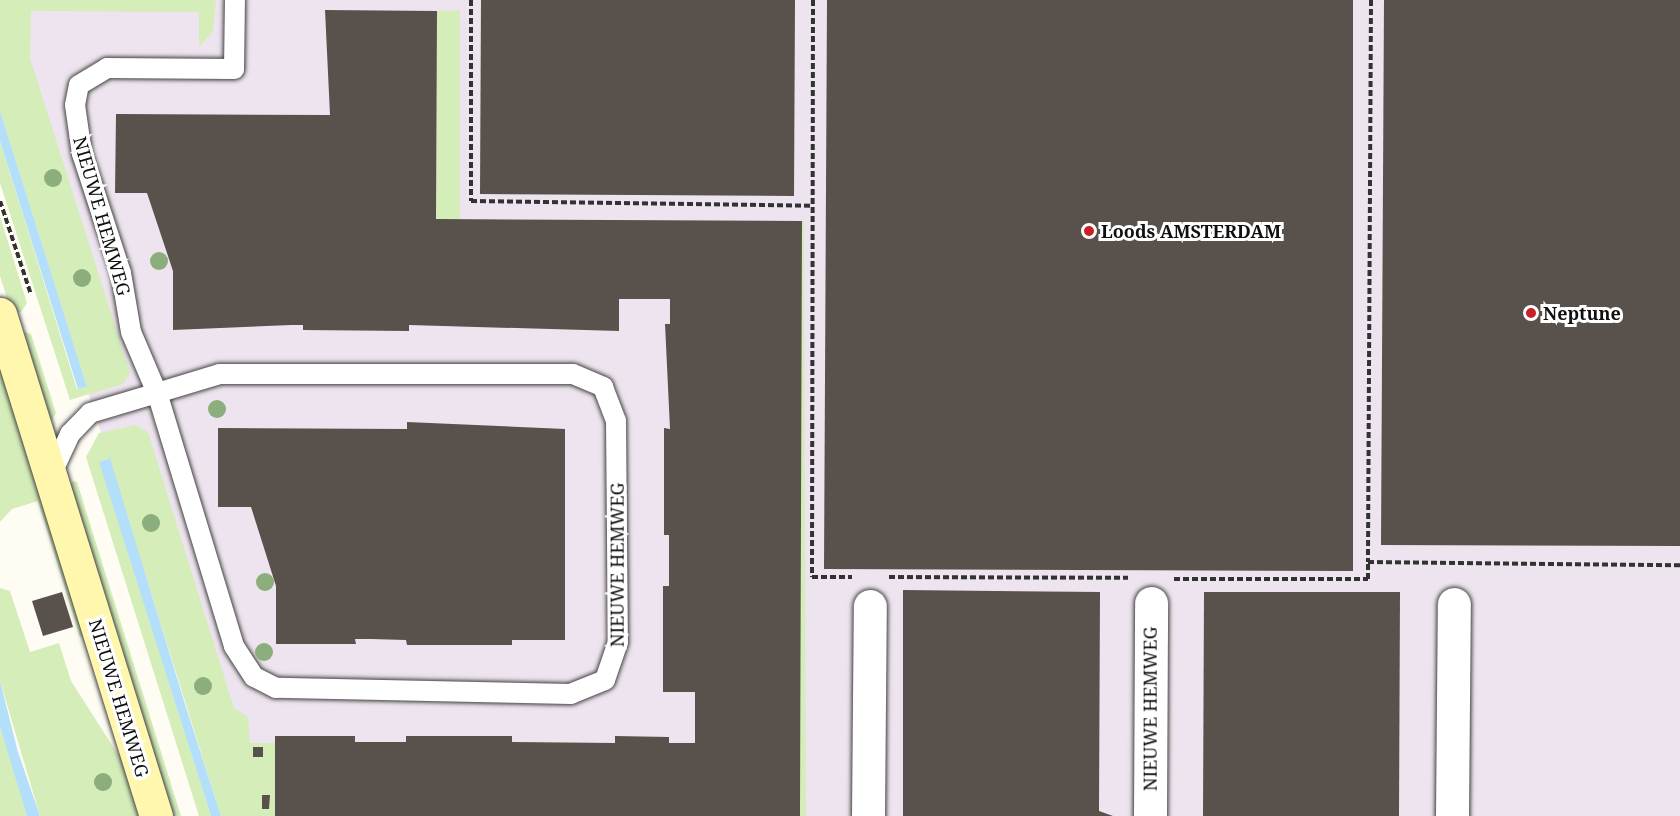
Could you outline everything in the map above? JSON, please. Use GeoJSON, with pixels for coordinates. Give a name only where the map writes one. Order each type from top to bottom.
{"type":"FeatureCollection","features":[{"type":"Feature","properties":{"kind":"main road","name":"NIEUWE HEMWEG"},"geometry":{"type":"LineString","coordinates":[[0,314],[156,816]]}},
{"type":"Feature","properties":{"kind":"street"},"geometry":{"type":"LineString","coordinates":[[868,816],[871,587]]}},
{"type":"Feature","properties":{"kind":"street","name":"NIEUWE HEMWEG"},"geometry":{"type":"LineString","coordinates":[[1150,587],[1150,816]]}},
{"type":"Feature","properties":{"kind":"street"},"geometry":{"type":"LineString","coordinates":[[1452,816],[1454,604]]}},
{"type":"Feature","properties":{"kind":"lane","name":"NIEUWE HEMWEG"},"geometry":{"type":"LineString","coordinates":[[50,477],[70,434],[90,413],[157,393],[220,374],[573,374],[594,380],[610,397],[616,421],[618,642],[612,669],[594,687],[571,694],[265,684],[248,670],[234,646],[157,393],[131,332],[121,273],[82,154],[75,95],[86,76],[107,68],[234,69],[235,0]]}},
{"type":"Feature","properties":{"kind":"path"},"geometry":{"type":"LineString","coordinates":[[471,0],[471,201],[812,206]]}},
{"type":"Feature","properties":{"kind":"path"},"geometry":{"type":"LineString","coordinates":[[813,0],[812,577],[871,587],[1150,587],[1368,579],[1371,0]]}},
{"type":"Feature","properties":{"kind":"path"},"geometry":{"type":"LineString","coordinates":[[0,201],[32,300]]}},
{"type":"Feature","properties":{"kind":"path"},"geometry":{"type":"LineString","coordinates":[[1368,562],[1680,565]]}},
{"type":"Feature","properties":{"kind":"shaded area"},"geometry":{"type":"Polygon","coordinates":[[[0,0],[1680,0],[1680,816],[221,816],[0,111],[0,0]]]}},
{"type":"Feature","properties":{"kind":"green space"},"geometry":{"type":"Polygon","coordinates":[[[0,0],[216,0],[213,31],[199,47],[199,12],[31,11],[30,58],[130,373],[123,384],[70,400],[0,183],[0,141],[77,389],[87,387],[0,111],[0,0]]]}},
{"type":"Feature","properties":{"kind":"green space"},"geometry":{"type":"Polygon","coordinates":[[[460,10],[460,219],[436,219],[437,11],[460,10]]]}},
{"type":"Feature","properties":{"kind":"green space"},"geometry":{"type":"Polygon","coordinates":[[[0,216],[27,303],[21,312],[12,314],[0,276],[0,216]]]}},
{"type":"Feature","properties":{"kind":"green space"},"geometry":{"type":"Polygon","coordinates":[[[802,221],[804,221],[806,816],[800,816],[802,221]]]}},
{"type":"Feature","properties":{"kind":"green space"},"geometry":{"type":"Polygon","coordinates":[[[18,330],[31,334],[56,413],[48,426],[18,330]]]}},
{"type":"Feature","properties":{"kind":"green space"},"geometry":{"type":"Polygon","coordinates":[[[0,359],[88,635],[80,637],[38,501],[12,509],[0,522],[0,359]]]}},
{"type":"Feature","properties":{"kind":"green space"},"geometry":{"type":"Polygon","coordinates":[[[136,425],[148,432],[234,708],[248,717],[250,743],[275,743],[275,816],[221,816],[109,458],[100,462],[211,816],[199,816],[86,457],[99,433],[136,425]]]}},
{"type":"Feature","properties":{"kind":"green space"},"geometry":{"type":"Polygon","coordinates":[[[73,481],[77,482],[181,816],[170,816],[67,488],[73,481]]]}},
{"type":"Feature","properties":{"kind":"green space"},"geometry":{"type":"Polygon","coordinates":[[[0,588],[10,591],[30,652],[59,643],[71,681],[130,773],[143,816],[40,816],[0,681],[0,588]]]}},
{"type":"Feature","properties":{"kind":"green space"},"geometry":{"type":"Polygon","coordinates":[[[0,727],[12,764],[27,816],[0,816],[0,727]]]}},
{"type":"Feature","properties":{"kind":"water"},"geometry":{"type":"Polygon","coordinates":[[[0,111],[87,387],[78,389],[0,141],[0,111]]]}},
{"type":"Feature","properties":{"kind":"water"},"geometry":{"type":"Polygon","coordinates":[[[110,458],[221,816],[211,816],[99,462],[110,458]]]}},
{"type":"Feature","properties":{"kind":"water"},"geometry":{"type":"Polygon","coordinates":[[[0,681],[18,752],[40,816],[27,816],[0,727],[0,681]]]}},
{"type":"Feature","properties":{"kind":"building"},"geometry":{"type":"Polygon","coordinates":[[[481,0],[795,0],[794,196],[480,194],[481,0]]]}},
{"type":"Feature","properties":{"kind":"building","name":"Loods AMSTERDAM"},"geometry":{"type":"Polygon","coordinates":[[[827,0],[1353,0],[1353,571],[824,569],[827,0]]]}},
{"type":"Feature","properties":{"kind":"building","name":"Neptune"},"geometry":{"type":"Polygon","coordinates":[[[1384,0],[1680,0],[1680,546],[1381,545],[1384,0]]]}},
{"type":"Feature","properties":{"kind":"building"},"geometry":{"type":"Polygon","coordinates":[[[325,10],[437,11],[436,219],[802,221],[800,816],[275,816],[275,736],[355,736],[355,742],[406,742],[406,736],[512,736],[512,742],[615,743],[615,736],[669,737],[669,743],[695,743],[695,692],[663,692],[663,586],[669,586],[669,535],[664,535],[664,428],[670,429],[665,324],[670,324],[670,299],[619,299],[619,331],[409,325],[409,331],[303,330],[303,325],[173,330],[173,271],[147,193],[115,193],[116,114],[330,115],[325,10]]]}},
{"type":"Feature","properties":{"kind":"building"},"geometry":{"type":"Polygon","coordinates":[[[407,422],[565,429],[565,640],[512,640],[512,645],[407,645],[406,640],[371,639],[355,639],[356,644],[276,644],[276,586],[251,507],[218,507],[218,428],[407,429],[407,422]]]}},
{"type":"Feature","properties":{"kind":"building"},"geometry":{"type":"Polygon","coordinates":[[[903,590],[1100,592],[1099,811],[1113,816],[903,816],[903,590]]]}},
{"type":"Feature","properties":{"kind":"building"},"geometry":{"type":"Polygon","coordinates":[[[62,592],[73,627],[43,636],[32,601],[62,592]]]}},
{"type":"Feature","properties":{"kind":"building"},"geometry":{"type":"Polygon","coordinates":[[[1204,592],[1400,592],[1399,816],[1203,816],[1204,592]]]}},
{"type":"Feature","properties":{"kind":"building"},"geometry":{"type":"Polygon","coordinates":[[[253,747],[263,747],[263,757],[253,757],[253,747]]]}},
{"type":"Feature","properties":{"kind":"building"},"geometry":{"type":"Polygon","coordinates":[[[262,795],[270,795],[269,809],[262,809],[262,795]]]}},
{"type":"Feature","properties":{"kind":"place","name":"Loods AMSTERDAM"},"geometry":{"type":"Point","coordinates":[1089,231]}},
{"type":"Feature","properties":{"kind":"place","name":"Neptune"},"geometry":{"type":"Point","coordinates":[1531,313]}}]}
